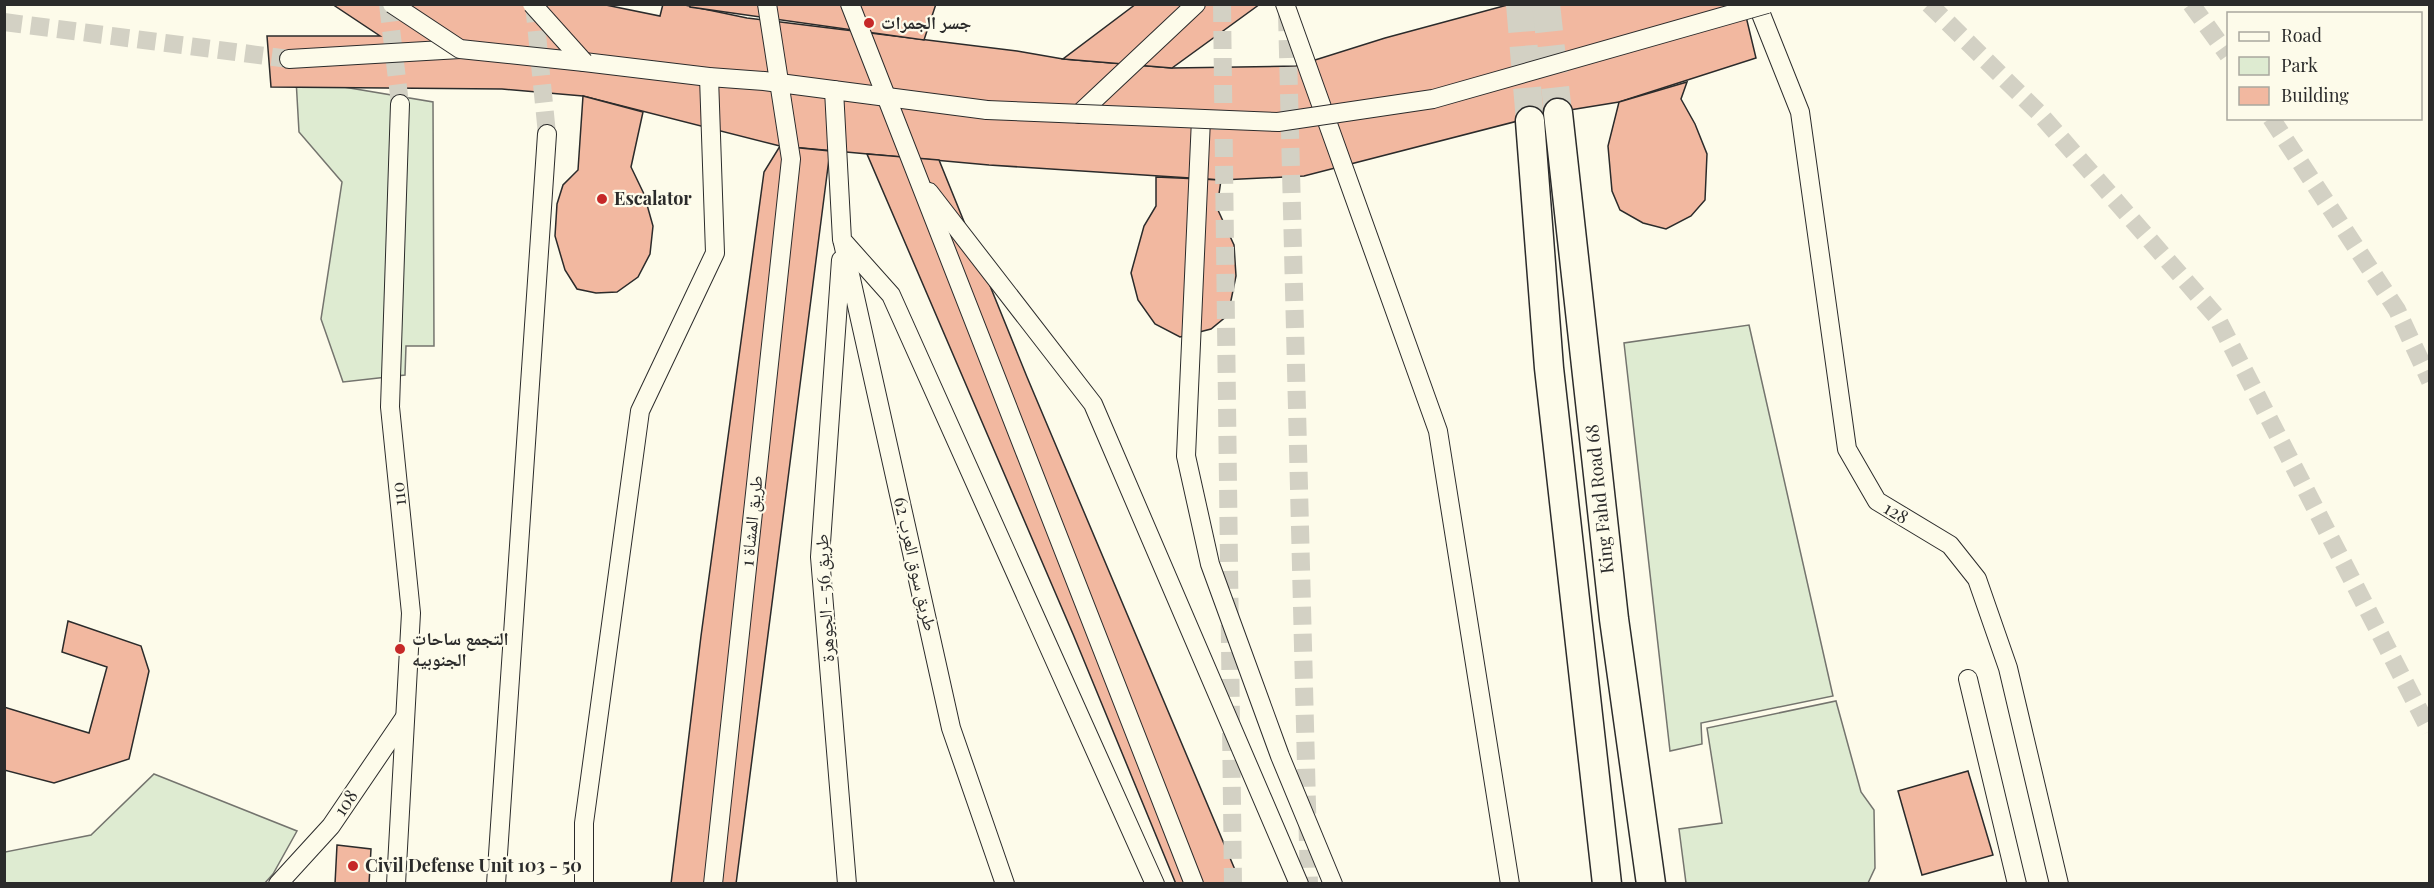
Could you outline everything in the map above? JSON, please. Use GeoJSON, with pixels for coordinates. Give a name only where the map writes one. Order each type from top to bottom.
{"type":"FeatureCollection","features":[{"type":"Feature","properties":{"kind":"main road","name":"King Fahd Road 68"},"geometry":{"type":"LineString","coordinates":[[1558,113],[1614,619],[1652,884]]}},
{"type":"Feature","properties":{"kind":"main road","name":"King Fahd Road 68"},"geometry":{"type":"LineString","coordinates":[[1530,121],[1549,368],[1606,884]]}},
{"type":"Feature","properties":{"kind":"street"},"geometry":{"type":"LineString","coordinates":[[392,4],[460,49]]}},
{"type":"Feature","properties":{"kind":"street"},"geometry":{"type":"LineString","coordinates":[[532,4],[584,62]]}},
{"type":"Feature","properties":{"kind":"street","name":"طريق المشاة 1"},"geometry":{"type":"LineString","coordinates":[[713,884],[790,159],[766,4]]}},
{"type":"Feature","properties":{"kind":"street"},"geometry":{"type":"LineString","coordinates":[[850,4],[1194,884]]}},
{"type":"Feature","properties":{"kind":"street"},"geometry":{"type":"LineString","coordinates":[[1080,114],[1196,4]]}},
{"type":"Feature","properties":{"kind":"street"},"geometry":{"type":"LineString","coordinates":[[1285,4],[1438,431],[1510,884]]}},
{"type":"Feature","properties":{"kind":"street","name":"128"},"geometry":{"type":"LineString","coordinates":[[1757,4],[1800,112],[1847,449],[1877,501],[1950,545],[1977,579],[2008,668],[2059,884]]}},
{"type":"Feature","properties":{"kind":"street"},"geometry":{"type":"LineString","coordinates":[[290,59],[460,49],[764,81],[987,110],[1278,122],[1433,99],[1767,4]]}},
{"type":"Feature","properties":{"kind":"street"},"geometry":{"type":"LineString","coordinates":[[585,884],[584,823],[640,411],[714,253],[709,77]]}},
{"type":"Feature","properties":{"kind":"street"},"geometry":{"type":"LineString","coordinates":[[834,90],[842,240],[891,295],[1155,884]]}},
{"type":"Feature","properties":{"kind":"street","name":"110"},"geometry":{"type":"LineString","coordinates":[[396,884],[411,613],[390,407],[400,104]]}},
{"type":"Feature","properties":{"kind":"street"},"geometry":{"type":"LineString","coordinates":[[1201,119],[1186,456],[1210,564],[1280,756],[1333,884]]}},
{"type":"Feature","properties":{"kind":"street"},"geometry":{"type":"LineString","coordinates":[[496,884],[548,134]]}},
{"type":"Feature","properties":{"kind":"street"},"geometry":{"type":"LineString","coordinates":[[917,176],[1094,404],[1299,884]]}},
{"type":"Feature","properties":{"kind":"street","name":"طريق 56 - الجوهرة"},"geometry":{"type":"LineString","coordinates":[[842,240],[819,557],[847,884]]}},
{"type":"Feature","properties":{"kind":"street","name":"طريق سوق العرب 62"},"geometry":{"type":"LineString","coordinates":[[842,240],[951,728],[1005,884]]}},
{"type":"Feature","properties":{"kind":"street"},"geometry":{"type":"LineString","coordinates":[[1968,679],[2017,884]]}},
{"type":"Feature","properties":{"kind":"street","name":"108"},"geometry":{"type":"LineString","coordinates":[[278,884],[331,826],[406,715]]}},
{"type":"Feature","properties":{"kind":"green space"},"geometry":{"type":"Polygon","coordinates":[[[296,79],[433,102],[434,346],[406,346],[405,375],[343,382],[321,319],[342,182],[299,132],[296,79]]]}},
{"type":"Feature","properties":{"kind":"green space"},"geometry":{"type":"Polygon","coordinates":[[[1749,325],[1833,696],[1701,723],[1702,744],[1670,751],[1624,343],[1749,325]]]}},
{"type":"Feature","properties":{"kind":"green space"},"geometry":{"type":"Polygon","coordinates":[[[1836,701],[1861,792],[1874,810],[1875,868],[1868,883],[1686,883],[1679,829],[1722,823],[1707,728],[1836,701]]]}},
{"type":"Feature","properties":{"kind":"green space"},"geometry":{"type":"Polygon","coordinates":[[[154,774],[297,831],[273,874],[264,884],[5,883],[5,852],[91,835],[154,774]]]}},
{"type":"Feature","properties":{"kind":"building"},"geometry":{"type":"Polygon","coordinates":[[[332,4],[601,4],[660,16],[663,4],[680,4],[747,18],[1017,51],[1063,59],[1172,68],[1296,66],[1385,38],[1511,4],[1743,4],[1756,58],[1619,102],[1545,114],[1304,176],[1221,180],[989,165],[780,146],[583,96],[502,89],[271,87],[267,36],[380,36],[332,4]]]}},
{"type":"Feature","properties":{"kind":"building","name":"جسر الجمرات"},"geometry":{"type":"Polygon","coordinates":[[[690,4],[936,4],[924,40],[690,7],[690,4]]]}},
{"type":"Feature","properties":{"kind":"building"},"geometry":{"type":"Polygon","coordinates":[[[1136,4],[1260,4],[1172,68],[1063,59],[1136,4]]]}},
{"type":"Feature","properties":{"kind":"building"},"geometry":{"type":"Polygon","coordinates":[[[1687,82],[1681,99],[1695,124],[1707,154],[1705,200],[1691,216],[1666,229],[1643,223],[1620,210],[1612,191],[1608,146],[1619,102],[1687,82]]]}},
{"type":"Feature","properties":{"kind":"building","name":"Escalator"},"geometry":{"type":"Polygon","coordinates":[[[583,96],[643,112],[631,167],[644,194],[653,226],[650,254],[638,277],[617,292],[596,293],[577,289],[565,270],[555,236],[557,204],[563,185],[578,170],[583,96]]]}},
{"type":"Feature","properties":{"kind":"building"},"geometry":{"type":"Polygon","coordinates":[[[780,146],[830,151],[736,884],[671,884],[701,636],[764,172],[780,146]]]}},
{"type":"Feature","properties":{"kind":"building"},"geometry":{"type":"Polygon","coordinates":[[[867,154],[939,160],[1027,377],[1241,884],[1176,884],[1073,634],[867,154]]]}},
{"type":"Feature","properties":{"kind":"building"},"geometry":{"type":"Polygon","coordinates":[[[1156,177],[1221,180],[1217,208],[1234,245],[1236,276],[1228,315],[1211,329],[1180,337],[1155,324],[1138,300],[1131,273],[1144,226],[1156,206],[1156,177]]]}},
{"type":"Feature","properties":{"kind":"building"},"geometry":{"type":"Polygon","coordinates":[[[68,621],[141,646],[149,671],[129,759],[54,783],[4,770],[4,707],[89,733],[107,667],[62,652],[68,621]]]}},
{"type":"Feature","properties":{"kind":"building"},"geometry":{"type":"Polygon","coordinates":[[[1968,771],[1993,855],[1922,875],[1898,791],[1968,771]]]}},
{"type":"Feature","properties":{"kind":"building","name":"Civil Defense Unit 103 - 50"},"geometry":{"type":"Polygon","coordinates":[[[337,845],[371,849],[369,884],[335,884],[337,845]]]}},
{"type":"Feature","properties":{"kind":"tunnel"},"geometry":{"type":"LineString","coordinates":[[388,4],[400,104]]}},
{"type":"Feature","properties":{"kind":"tunnel"},"geometry":{"type":"LineString","coordinates":[[534,4],[547,134]]}},
{"type":"Feature","properties":{"kind":"tunnel"},"geometry":{"type":"LineString","coordinates":[[1222,4],[1233,884]]}},
{"type":"Feature","properties":{"kind":"tunnel"},"geometry":{"type":"LineString","coordinates":[[1520,4],[1530,121]]}},
{"type":"Feature","properties":{"kind":"tunnel"},"geometry":{"type":"LineString","coordinates":[[1546,4],[1558,113]]}},
{"type":"Feature","properties":{"kind":"tunnel"},"geometry":{"type":"LineString","coordinates":[[1929,4],[2039,113],[2216,316],[2430,731]]}},
{"type":"Feature","properties":{"kind":"tunnel"},"geometry":{"type":"LineString","coordinates":[[2191,4],[2227,54]]}},
{"type":"Feature","properties":{"kind":"tunnel"},"geometry":{"type":"LineString","coordinates":[[1287,13],[1309,884]]}},
{"type":"Feature","properties":{"kind":"tunnel"},"geometry":{"type":"LineString","coordinates":[[4,22],[289,59]]}},
{"type":"Feature","properties":{"kind":"tunnel"},"geometry":{"type":"LineString","coordinates":[[2272,120],[2397,310],[2430,381]]}},
{"type":"Feature","properties":{"kind":"place","name":"جسر الجمرات"},"geometry":{"type":"Point","coordinates":[869,23]}},
{"type":"Feature","properties":{"kind":"place","name":"Escalator"},"geometry":{"type":"Point","coordinates":[602,199]}},
{"type":"Feature","properties":{"kind":"place","name":"التجمع ساحات الجنوبيه"},"geometry":{"type":"Point","coordinates":[400,649]}},
{"type":"Feature","properties":{"kind":"place","name":"Civil Defense Unit 103 - 50"},"geometry":{"type":"Point","coordinates":[353,866]}}]}
